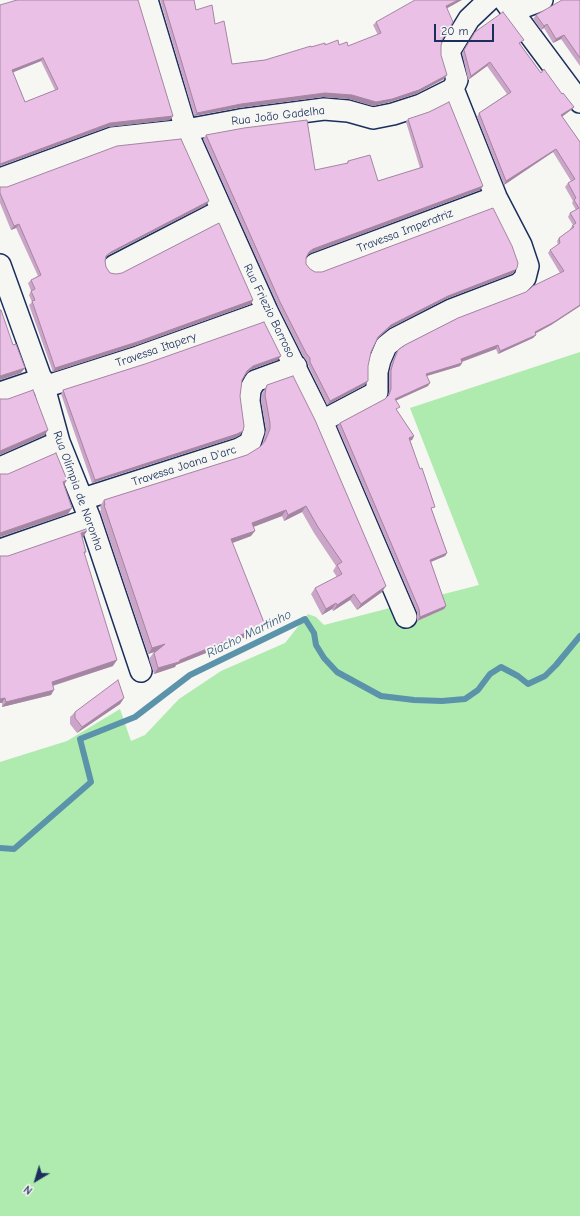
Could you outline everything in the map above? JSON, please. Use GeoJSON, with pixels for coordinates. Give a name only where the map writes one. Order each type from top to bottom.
{"type":"FeatureCollection","features":[{"type":"Feature","properties":{"kind":"street","name":"Rua Friezio Barroso"},"geometry":{"type":"LineString","coordinates":[[147,0],[186,130],[267,310],[322,421],[406,617]]}},
{"type":"Feature","properties":{"kind":"street"},"geometry":{"type":"LineString","coordinates":[[322,421],[377,392],[377,372],[380,360],[386,346],[396,338],[451,310],[519,284],[525,278],[528,266],[521,245],[496,197],[453,89],[457,80],[450,50],[469,19],[489,0]]}},
{"type":"Feature","properties":{"kind":"street"},"geometry":{"type":"LineString","coordinates":[[542,0],[508,5],[580,102]]}},
{"type":"Feature","properties":{"kind":"street","name":"Rua João Gadelha"},"geometry":{"type":"LineString","coordinates":[[0,179],[112,138],[186,130],[240,120],[324,109],[348,110],[373,118],[393,114],[421,105],[453,89]]}},
{"type":"Feature","properties":{"kind":"street","name":"Travessa Imperatriz"},"geometry":{"type":"LineString","coordinates":[[315,264],[496,197]]}},
{"type":"Feature","properties":{"kind":"street"},"geometry":{"type":"LineString","coordinates":[[114,266],[222,210]]}},
{"type":"Feature","properties":{"kind":"street","name":"Rua Olímpia de Noronha"},"geometry":{"type":"LineString","coordinates":[[0,265],[43,383],[58,442],[83,499],[141,671]]}},
{"type":"Feature","properties":{"kind":"street","name":"Travessa Itapery"},"geometry":{"type":"LineString","coordinates":[[0,393],[138,357],[267,310]]}},
{"type":"Feature","properties":{"kind":"street","name":"Travessa Joana D'arc"},"geometry":{"type":"LineString","coordinates":[[83,499],[239,449],[250,443],[254,431],[249,401],[250,390],[255,381],[296,366]]}},
{"type":"Feature","properties":{"kind":"street"},"geometry":{"type":"LineString","coordinates":[[0,468],[58,442]]}},
{"type":"Feature","properties":{"kind":"street"},"geometry":{"type":"LineString","coordinates":[[0,550],[90,519]]}},
{"type":"Feature","properties":{"kind":"green space"},"geometry":{"type":"Polygon","coordinates":[[[580,352],[580,1216],[0,1216],[0,762],[67,741],[120,709],[131,741],[145,735],[179,699],[221,671],[285,643],[308,614],[316,617],[324,625],[479,585],[410,408],[580,352]]]}},
{"type":"Feature","properties":{"kind":"building"},"geometry":{"type":"Polygon","coordinates":[[[17,0],[138,0],[173,116],[110,123],[0,164],[0,5],[17,0]],[[43,58],[12,70],[25,102],[58,89],[43,58]]]}},
{"type":"Feature","properties":{"kind":"building"},"geometry":{"type":"Polygon","coordinates":[[[163,0],[194,0],[196,10],[212,5],[215,24],[224,21],[232,64],[265,60],[311,46],[325,43],[325,45],[338,40],[339,45],[347,42],[348,46],[381,33],[376,22],[415,0],[458,0],[446,6],[453,22],[442,40],[441,46],[441,55],[447,75],[419,90],[392,99],[376,102],[352,95],[325,93],[241,104],[197,113],[163,0]]]}},
{"type":"Feature","properties":{"kind":"building"},"geometry":{"type":"Polygon","coordinates":[[[562,0],[580,0],[580,58],[564,35],[556,39],[547,24],[544,26],[536,15],[562,0]]]}},
{"type":"Feature","properties":{"kind":"building"},"geometry":{"type":"Polygon","coordinates":[[[503,12],[524,40],[519,43],[541,73],[544,69],[562,94],[563,93],[574,107],[561,115],[580,142],[580,305],[554,322],[535,332],[536,335],[500,351],[498,345],[461,359],[462,363],[426,374],[430,383],[395,399],[400,407],[396,409],[414,436],[409,438],[420,469],[422,468],[435,507],[431,508],[447,553],[430,560],[446,606],[420,617],[419,609],[340,423],[385,399],[389,395],[391,389],[391,370],[394,360],[398,350],[405,345],[458,318],[526,292],[533,286],[564,271],[550,250],[560,243],[559,238],[574,227],[572,226],[576,223],[570,213],[579,208],[574,200],[576,198],[568,183],[575,179],[556,149],[506,181],[479,113],[511,92],[490,62],[471,76],[464,50],[475,32],[503,12]]]}},
{"type":"Feature","properties":{"kind":"building"},"geometry":{"type":"Polygon","coordinates":[[[449,102],[483,186],[313,249],[309,252],[306,258],[306,264],[315,272],[322,272],[493,208],[512,246],[518,263],[517,268],[448,296],[391,325],[378,337],[371,352],[368,366],[368,381],[330,401],[310,362],[310,358],[280,302],[206,135],[244,128],[307,120],[315,170],[348,163],[348,161],[370,155],[378,181],[423,167],[408,119],[429,112],[449,102]]]}},
{"type":"Feature","properties":{"kind":"building"},"geometry":{"type":"Polygon","coordinates":[[[181,139],[209,201],[111,252],[106,256],[106,267],[110,273],[122,273],[219,223],[253,300],[137,342],[55,368],[32,301],[35,300],[31,291],[35,289],[31,280],[41,275],[19,224],[14,226],[0,193],[0,187],[7,187],[117,146],[181,139]]]}},
{"type":"Feature","properties":{"kind":"building"},"geometry":{"type":"Polygon","coordinates":[[[0,310],[13,345],[16,344],[25,368],[0,376],[0,310]]]}},
{"type":"Feature","properties":{"kind":"building"},"geometry":{"type":"Polygon","coordinates":[[[264,322],[281,356],[253,366],[247,371],[242,380],[240,396],[244,426],[243,431],[95,480],[63,390],[145,364],[264,322]]]}},
{"type":"Feature","properties":{"kind":"building"},"geometry":{"type":"Polygon","coordinates":[[[293,376],[315,420],[386,586],[361,604],[354,594],[337,605],[336,603],[326,609],[315,588],[342,574],[337,565],[342,562],[318,527],[306,506],[288,515],[286,510],[252,523],[255,531],[231,539],[265,625],[180,660],[179,662],[158,668],[154,653],[165,644],[152,648],[104,505],[104,500],[247,455],[260,447],[265,441],[270,429],[265,395],[267,385],[293,376]]]}},
{"type":"Feature","properties":{"kind":"building"},"geometry":{"type":"Polygon","coordinates":[[[33,390],[48,430],[0,451],[0,399],[8,399],[33,390]]]}},
{"type":"Feature","properties":{"kind":"building"},"geometry":{"type":"Polygon","coordinates":[[[56,453],[67,480],[63,482],[72,508],[0,533],[0,474],[8,474],[56,453]]]}},
{"type":"Feature","properties":{"kind":"building"},"geometry":{"type":"Polygon","coordinates":[[[86,529],[87,531],[81,533],[86,552],[84,552],[117,660],[52,682],[54,690],[6,702],[5,698],[0,699],[0,556],[8,556],[86,529]]]}},
{"type":"Feature","properties":{"kind":"building"},"geometry":{"type":"Polygon","coordinates":[[[118,680],[124,698],[82,727],[75,718],[75,712],[118,680]]]}},
{"type":"Feature","properties":{"kind":"waterway","name":"Riacho Martinho"},"geometry":{"type":"LineString","coordinates":[[0,848],[14,849],[91,782],[80,739],[135,717],[190,675],[305,619],[314,633],[316,645],[324,658],[337,672],[381,696],[414,700],[442,701],[465,699],[478,690],[490,674],[501,667],[518,676],[528,684],[545,676],[580,636]]}}]}
